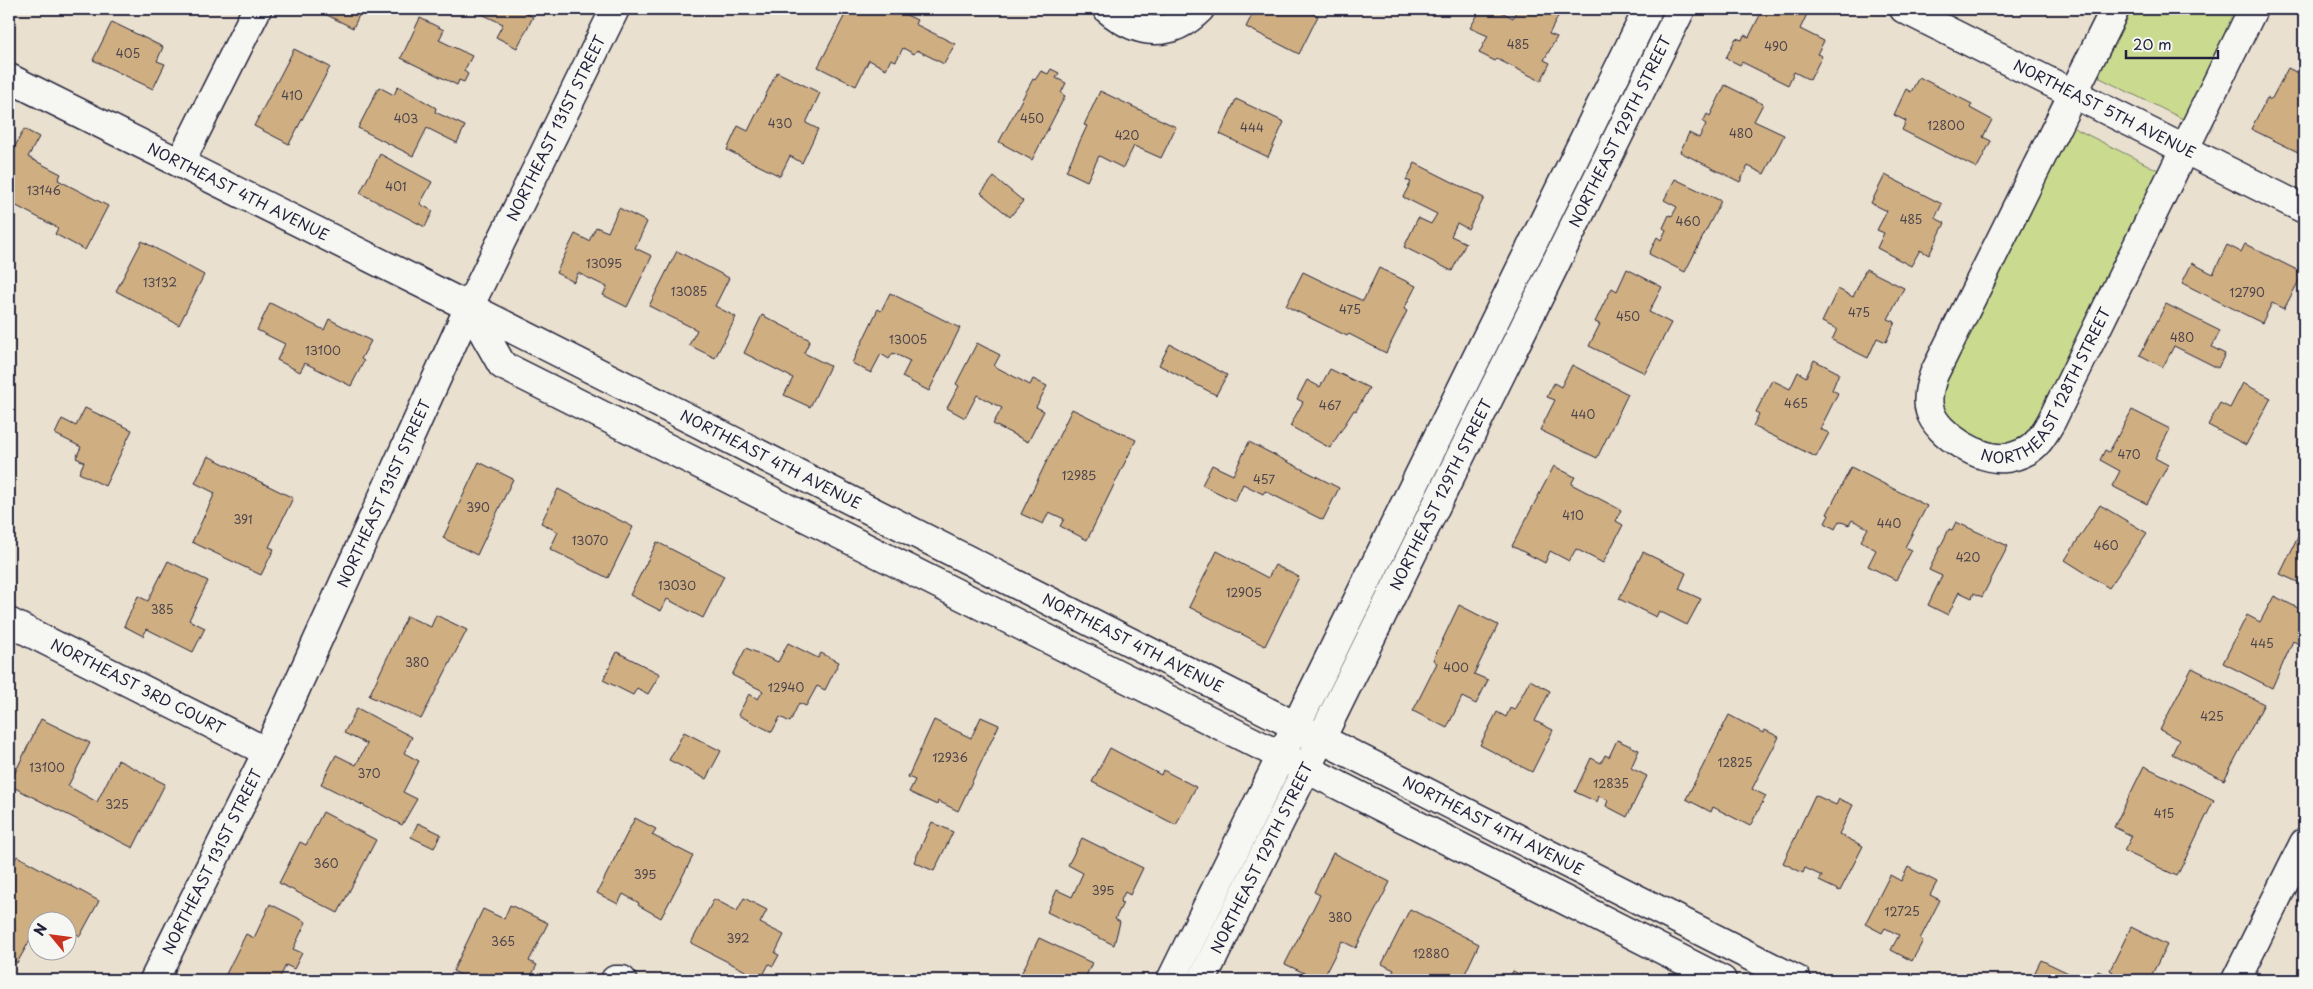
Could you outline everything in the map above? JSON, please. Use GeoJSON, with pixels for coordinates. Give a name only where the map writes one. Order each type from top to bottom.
{"type":"FeatureCollection","features":[{"type":"Feature","properties":{"kind":"street"},"geometry":{"type":"LineString","coordinates":[[180,163],[257,9]]}},
{"type":"Feature","properties":{"kind":"street","name":"NORTHEAST 131ST STREET"},"geometry":{"type":"LineString","coordinates":[[154,980],[267,752],[469,307],[615,9]]}},
{"type":"Feature","properties":{"kind":"street"},"geometry":{"type":"LineString","coordinates":[[1107,9],[1128,23],[1144,30],[1160,31],[1190,18],[1200,9]]}},
{"type":"Feature","properties":{"kind":"street","name":"NORTHEAST 129TH STREET"},"geometry":{"type":"LineString","coordinates":[[1170,980],[1282,756],[1648,9]]}},
{"type":"Feature","properties":{"kind":"street","name":"NORTHEAST 129TH STREET"},"geometry":{"type":"LineString","coordinates":[[1202,980],[1681,9]]}},
{"type":"Feature","properties":{"kind":"street","name":"NORTHEAST 5TH AVENUE"},"geometry":{"type":"LineString","coordinates":[[1904,9],[2304,209]]}},
{"type":"Feature","properties":{"kind":"street","name":"NORTHEAST 128TH STREET"},"geometry":{"type":"LineString","coordinates":[[2114,9],[1934,374],[1928,393],[1930,412],[1940,428],[1956,441],[1984,456],[2005,458],[2024,452],[2040,441],[2253,9]]}},
{"type":"Feature","properties":{"kind":"street","name":"NORTHEAST 4TH AVENUE"},"geometry":{"type":"LineString","coordinates":[[9,78],[469,307],[1797,980]]}},
{"type":"Feature","properties":{"kind":"street"},"geometry":{"type":"LineString","coordinates":[[469,307],[502,366],[1307,768],[1722,980]]}},
{"type":"Feature","properties":{"kind":"street","name":"NORTHEAST 3RD COURT"},"geometry":{"type":"LineString","coordinates":[[9,622],[267,752]]}},
{"type":"Feature","properties":{"kind":"street"},"geometry":{"type":"LineString","coordinates":[[2236,980],[2304,843]]}},
{"type":"Feature","properties":{"kind":"street"},"geometry":{"type":"LineString","coordinates":[[615,980],[622,980]]}},
{"type":"Feature","properties":{"kind":"green space"},"geometry":{"type":"Polygon","coordinates":[[[2124,9],[2242,9],[2192,110],[2183,119],[2100,78],[2099,66],[2124,9]]]}},
{"type":"Feature","properties":{"kind":"green space"},"geometry":{"type":"Polygon","coordinates":[[[2072,127],[2160,171],[2038,428],[2005,450],[1956,431],[1940,408],[1942,378],[2065,134],[2072,127]]]}},
{"type":"Feature","properties":{"kind":"building"},"geometry":{"type":"Polygon","coordinates":[[[315,9],[362,9],[353,28],[315,9]]]}},
{"type":"Feature","properties":{"kind":"building"},"geometry":{"type":"Polygon","coordinates":[[[471,9],[525,9],[523,12],[533,17],[517,48],[496,37],[503,24],[471,9]]]}},
{"type":"Feature","properties":{"kind":"building"},"geometry":{"type":"Polygon","coordinates":[[[848,9],[894,9],[917,20],[915,24],[955,44],[944,64],[917,50],[914,54],[903,48],[896,61],[891,59],[886,69],[869,60],[856,86],[818,67],[848,9]]]}},
{"type":"Feature","properties":{"kind":"building"},"geometry":{"type":"Polygon","coordinates":[[[1255,9],[1304,9],[1318,16],[1299,54],[1246,27],[1255,9]]]}},
{"type":"Feature","properties":{"kind":"building"},"geometry":{"type":"Polygon","coordinates":[[[1481,9],[1496,9],[1513,18],[1517,9],[1562,9],[1549,34],[1557,37],[1544,60],[1550,63],[1541,81],[1497,59],[1495,61],[1479,53],[1488,36],[1470,28],[1481,9]]]}},
{"type":"Feature","properties":{"kind":"building"},"geometry":{"type":"Polygon","coordinates":[[[1763,9],[1801,9],[1808,12],[1800,29],[1824,41],[1817,54],[1822,56],[1810,80],[1794,72],[1788,85],[1742,62],[1740,65],[1726,58],[1736,38],[1742,40],[1744,35],[1749,37],[1763,9]]]}},
{"type":"Feature","properties":{"kind":"building"},"geometry":{"type":"Polygon","coordinates":[[[420,18],[444,30],[439,40],[472,56],[464,71],[468,74],[464,82],[459,80],[457,85],[401,58],[420,18]]]}},
{"type":"Feature","properties":{"kind":"building"},"geometry":{"type":"Polygon","coordinates":[[[112,22],[163,47],[157,61],[165,64],[153,89],[93,60],[112,22]]]}},
{"type":"Feature","properties":{"kind":"building"},"geometry":{"type":"Polygon","coordinates":[[[294,49],[330,67],[289,144],[254,126],[294,49]]]}},
{"type":"Feature","properties":{"kind":"building"},"geometry":{"type":"Polygon","coordinates":[[[2288,68],[2304,76],[2304,155],[2251,129],[2267,98],[2271,100],[2288,68]]]}},
{"type":"Feature","properties":{"kind":"building"},"geometry":{"type":"Polygon","coordinates":[[[1051,69],[1059,73],[1056,78],[1066,83],[1061,93],[1065,96],[1032,160],[999,142],[1033,79],[1035,80],[1041,71],[1048,74],[1051,69]]]}},
{"type":"Feature","properties":{"kind":"building"},"geometry":{"type":"Polygon","coordinates":[[[777,72],[820,93],[806,123],[818,129],[802,163],[790,156],[780,176],[727,150],[738,126],[748,131],[777,72]]]}},
{"type":"Feature","properties":{"kind":"building"},"geometry":{"type":"Polygon","coordinates":[[[1919,77],[1972,104],[1970,108],[1992,120],[1983,137],[1991,141],[1977,168],[1902,130],[1906,121],[1894,115],[1906,89],[1911,92],[1919,77]]]}},
{"type":"Feature","properties":{"kind":"building"},"geometry":{"type":"Polygon","coordinates":[[[1725,85],[1763,104],[1754,121],[1784,135],[1764,174],[1748,166],[1740,182],[1680,152],[1689,133],[1699,138],[1706,124],[1703,122],[1707,114],[1710,116],[1725,85]]]}},
{"type":"Feature","properties":{"kind":"building"},"geometry":{"type":"Polygon","coordinates":[[[398,86],[436,108],[435,112],[465,126],[457,143],[427,128],[413,156],[358,128],[379,87],[394,95],[398,86]]]}},
{"type":"Feature","properties":{"kind":"building"},"geometry":{"type":"Polygon","coordinates":[[[1100,91],[1176,127],[1161,158],[1134,146],[1123,168],[1099,156],[1087,181],[1066,171],[1087,126],[1084,125],[1100,91]]]}},
{"type":"Feature","properties":{"kind":"building"},"geometry":{"type":"Polygon","coordinates":[[[1236,99],[1284,122],[1268,157],[1220,134],[1236,99]]]}},
{"type":"Feature","properties":{"kind":"building"},"geometry":{"type":"Polygon","coordinates":[[[24,129],[39,137],[28,157],[61,174],[58,180],[108,206],[85,250],[55,234],[58,228],[9,202],[9,158],[24,129]]]}},
{"type":"Feature","properties":{"kind":"building"},"geometry":{"type":"Polygon","coordinates":[[[380,154],[432,182],[420,204],[433,211],[425,227],[360,193],[380,154]]]}},
{"type":"Feature","properties":{"kind":"building"},"geometry":{"type":"Polygon","coordinates":[[[1415,163],[1484,198],[1468,229],[1457,223],[1451,236],[1466,243],[1452,271],[1404,247],[1418,218],[1431,224],[1437,214],[1403,197],[1411,182],[1406,180],[1415,163]]]}},
{"type":"Feature","properties":{"kind":"building"},"geometry":{"type":"Polygon","coordinates":[[[1885,175],[1942,204],[1935,218],[1945,223],[1929,255],[1920,250],[1911,266],[1877,248],[1884,233],[1877,230],[1887,211],[1871,203],[1885,175]]]}},
{"type":"Feature","properties":{"kind":"building"},"geometry":{"type":"Polygon","coordinates":[[[994,177],[1023,201],[1010,217],[981,193],[994,177]]]}},
{"type":"Feature","properties":{"kind":"building"},"geometry":{"type":"Polygon","coordinates":[[[1675,179],[1721,201],[1685,272],[1649,254],[1657,237],[1661,240],[1666,230],[1663,228],[1669,215],[1672,216],[1677,207],[1664,200],[1675,179]]]}},
{"type":"Feature","properties":{"kind":"building"},"geometry":{"type":"Polygon","coordinates":[[[619,208],[647,222],[635,248],[652,256],[627,307],[603,295],[607,287],[578,273],[574,282],[556,273],[575,234],[589,241],[596,227],[608,232],[619,208]]]}},
{"type":"Feature","properties":{"kind":"building"},"geometry":{"type":"Polygon","coordinates":[[[142,241],[204,275],[179,325],[116,291],[142,241]]]}},
{"type":"Feature","properties":{"kind":"building"},"geometry":{"type":"Polygon","coordinates":[[[2245,244],[2303,273],[2284,309],[2272,303],[2262,323],[2182,283],[2192,263],[2213,274],[2227,245],[2241,252],[2245,244]]]}},
{"type":"Feature","properties":{"kind":"building"},"geometry":{"type":"Polygon","coordinates":[[[677,251],[729,278],[715,306],[736,317],[715,358],[689,345],[697,330],[649,306],[677,251]]]}},
{"type":"Feature","properties":{"kind":"building"},"geometry":{"type":"Polygon","coordinates":[[[1379,268],[1416,286],[1404,309],[1407,311],[1386,353],[1286,306],[1303,272],[1363,301],[1379,268]]]}},
{"type":"Feature","properties":{"kind":"building"},"geometry":{"type":"Polygon","coordinates":[[[1627,269],[1662,287],[1649,312],[1671,323],[1645,373],[1589,346],[1600,324],[1595,322],[1603,305],[1612,288],[1617,291],[1627,269]]]}},
{"type":"Feature","properties":{"kind":"building"},"geometry":{"type":"Polygon","coordinates":[[[1866,269],[1904,288],[1888,319],[1895,322],[1886,342],[1877,338],[1868,358],[1832,340],[1837,329],[1822,322],[1838,289],[1853,297],[1866,269]]]}},
{"type":"Feature","properties":{"kind":"building"},"geometry":{"type":"Polygon","coordinates":[[[890,293],[960,328],[929,391],[902,377],[910,361],[893,353],[889,359],[881,354],[871,373],[852,363],[878,309],[881,311],[890,293]]]}},
{"type":"Feature","properties":{"kind":"building"},"geometry":{"type":"Polygon","coordinates":[[[270,303],[324,330],[329,319],[371,341],[361,359],[364,361],[351,386],[305,363],[300,372],[277,360],[285,344],[257,330],[270,303]]]}},
{"type":"Feature","properties":{"kind":"building"},"geometry":{"type":"Polygon","coordinates":[[[2166,304],[2220,331],[2212,347],[2225,354],[2218,368],[2174,346],[2163,367],[2140,355],[2166,304]]]}},
{"type":"Feature","properties":{"kind":"building"},"geometry":{"type":"Polygon","coordinates":[[[762,315],[810,340],[804,353],[830,366],[810,407],[784,395],[793,378],[744,353],[762,315]]]}},
{"type":"Feature","properties":{"kind":"building"},"geometry":{"type":"Polygon","coordinates":[[[977,343],[1000,355],[994,366],[1030,385],[1033,379],[1047,386],[1036,407],[1044,411],[1028,442],[993,424],[1002,408],[977,395],[965,418],[947,408],[959,386],[956,384],[977,343]]]}},
{"type":"Feature","properties":{"kind":"building"},"geometry":{"type":"Polygon","coordinates":[[[1170,344],[1227,375],[1216,395],[1159,365],[1170,344]]]}},
{"type":"Feature","properties":{"kind":"building"},"geometry":{"type":"Polygon","coordinates":[[[1814,360],[1839,373],[1832,390],[1838,393],[1820,429],[1829,433],[1816,457],[1753,426],[1759,414],[1756,412],[1772,380],[1790,389],[1798,372],[1806,377],[1814,360]]]}},
{"type":"Feature","properties":{"kind":"building"},"geometry":{"type":"Polygon","coordinates":[[[1572,365],[1628,394],[1597,458],[1540,430],[1555,400],[1547,397],[1554,383],[1561,387],[1572,365]]]}},
{"type":"Feature","properties":{"kind":"building"},"geometry":{"type":"Polygon","coordinates":[[[1330,369],[1369,388],[1356,411],[1354,410],[1330,448],[1290,426],[1303,402],[1297,399],[1307,380],[1320,387],[1330,369]]]}},
{"type":"Feature","properties":{"kind":"building"},"geometry":{"type":"Polygon","coordinates":[[[2243,383],[2271,398],[2246,445],[2208,425],[2220,403],[2230,408],[2243,383]]]}},
{"type":"Feature","properties":{"kind":"building"},"geometry":{"type":"Polygon","coordinates":[[[85,408],[132,430],[105,486],[79,473],[84,462],[76,458],[81,447],[55,434],[62,419],[76,426],[85,408]]]}},
{"type":"Feature","properties":{"kind":"building"},"geometry":{"type":"Polygon","coordinates":[[[1072,409],[1136,440],[1087,540],[1060,526],[1064,519],[1049,512],[1043,524],[1021,514],[1072,409]]]}},
{"type":"Feature","properties":{"kind":"building"},"geometry":{"type":"Polygon","coordinates":[[[2132,410],[2170,429],[2155,458],[2168,465],[2147,504],[2112,486],[2120,471],[2100,460],[2105,450],[2109,452],[2132,410]]]}},
{"type":"Feature","properties":{"kind":"building"},"geometry":{"type":"Polygon","coordinates":[[[1249,442],[1339,488],[1323,520],[1265,491],[1263,494],[1243,484],[1235,501],[1202,485],[1212,465],[1233,475],[1249,442]]]}},
{"type":"Feature","properties":{"kind":"building"},"geometry":{"type":"Polygon","coordinates":[[[208,456],[293,498],[269,547],[274,549],[261,575],[192,542],[215,493],[195,483],[208,456]]]}},
{"type":"Feature","properties":{"kind":"building"},"geometry":{"type":"Polygon","coordinates":[[[479,462],[513,479],[477,555],[443,538],[479,462]]]}},
{"type":"Feature","properties":{"kind":"building"},"geometry":{"type":"Polygon","coordinates":[[[1554,466],[1575,477],[1571,484],[1621,510],[1616,521],[1623,525],[1603,563],[1576,549],[1569,561],[1550,551],[1545,563],[1512,546],[1554,466]]]}},
{"type":"Feature","properties":{"kind":"building"},"geometry":{"type":"Polygon","coordinates":[[[1851,467],[1927,506],[1905,547],[1912,550],[1896,580],[1868,566],[1876,550],[1861,541],[1868,528],[1852,520],[1849,525],[1839,521],[1835,529],[1825,523],[1829,515],[1827,514],[1851,467]]]}},
{"type":"Feature","properties":{"kind":"building"},"geometry":{"type":"Polygon","coordinates":[[[558,489],[633,527],[608,578],[550,549],[558,532],[541,523],[558,489]]]}},
{"type":"Feature","properties":{"kind":"building"},"geometry":{"type":"Polygon","coordinates":[[[2100,505],[2147,533],[2109,588],[2065,560],[2100,505]]]}},
{"type":"Feature","properties":{"kind":"building"},"geometry":{"type":"Polygon","coordinates":[[[1956,522],[2008,546],[1982,597],[1974,593],[1972,598],[1959,592],[1948,615],[1928,605],[1942,576],[1929,570],[1949,529],[1952,530],[1956,522]]]}},
{"type":"Feature","properties":{"kind":"building"},"geometry":{"type":"Polygon","coordinates":[[[2300,533],[2304,535],[2304,585],[2280,574],[2300,533]]]}},
{"type":"Feature","properties":{"kind":"building"},"geometry":{"type":"Polygon","coordinates":[[[657,542],[724,576],[703,618],[667,599],[661,611],[630,595],[657,542]]]}},
{"type":"Feature","properties":{"kind":"building"},"geometry":{"type":"Polygon","coordinates":[[[1217,551],[1268,578],[1275,565],[1299,577],[1265,646],[1189,607],[1217,551]]]}},
{"type":"Feature","properties":{"kind":"building"},"geometry":{"type":"Polygon","coordinates":[[[1643,552],[1686,573],[1679,589],[1701,599],[1687,625],[1659,611],[1656,617],[1619,599],[1643,552]]]}},
{"type":"Feature","properties":{"kind":"building"},"geometry":{"type":"Polygon","coordinates":[[[168,561],[208,581],[189,620],[205,628],[193,652],[147,629],[143,636],[124,626],[138,596],[148,601],[168,561]]]}},
{"type":"Feature","properties":{"kind":"building"},"geometry":{"type":"Polygon","coordinates":[[[2274,596],[2304,611],[2304,647],[2293,641],[2272,688],[2223,663],[2247,615],[2260,622],[2274,596]]]}},
{"type":"Feature","properties":{"kind":"building"},"geometry":{"type":"Polygon","coordinates":[[[1459,605],[1498,625],[1474,674],[1488,680],[1476,704],[1462,697],[1447,728],[1413,711],[1437,663],[1433,660],[1459,605]]]}},
{"type":"Feature","properties":{"kind":"building"},"geometry":{"type":"Polygon","coordinates":[[[436,615],[467,630],[421,719],[369,696],[407,616],[431,627],[436,615]]]}},
{"type":"Feature","properties":{"kind":"building"},"geometry":{"type":"Polygon","coordinates":[[[788,643],[818,658],[821,653],[839,662],[825,690],[817,686],[806,706],[799,703],[790,722],[780,717],[772,732],[738,715],[749,694],[758,699],[763,691],[732,675],[746,648],[778,662],[788,643]]]}},
{"type":"Feature","properties":{"kind":"building"},"geometry":{"type":"Polygon","coordinates":[[[617,652],[660,674],[648,694],[637,688],[633,695],[603,680],[617,652]]]}},
{"type":"Feature","properties":{"kind":"building"},"geometry":{"type":"Polygon","coordinates":[[[2192,668],[2264,704],[2224,780],[2172,754],[2179,740],[2160,730],[2192,668]]]}},
{"type":"Feature","properties":{"kind":"building"},"geometry":{"type":"Polygon","coordinates":[[[1530,680],[1550,691],[1535,721],[1553,730],[1532,772],[1480,745],[1497,712],[1506,717],[1510,708],[1514,710],[1530,680]]]}},
{"type":"Feature","properties":{"kind":"building"},"geometry":{"type":"Polygon","coordinates":[[[357,708],[412,737],[404,753],[419,761],[403,792],[417,799],[402,825],[321,784],[336,755],[356,765],[367,744],[344,733],[357,708]]]}},
{"type":"Feature","properties":{"kind":"building"},"geometry":{"type":"Polygon","coordinates":[[[1729,715],[1763,733],[1765,730],[1779,737],[1752,789],[1766,796],[1750,826],[1713,807],[1711,812],[1686,799],[1729,715]]]}},
{"type":"Feature","properties":{"kind":"building"},"geometry":{"type":"Polygon","coordinates":[[[981,717],[999,725],[958,811],[938,801],[937,805],[909,792],[915,780],[908,777],[934,720],[971,738],[981,717]]]}},
{"type":"Feature","properties":{"kind":"building"},"geometry":{"type":"Polygon","coordinates":[[[41,719],[90,743],[68,786],[97,802],[118,760],[165,784],[133,848],[9,785],[41,719]]]}},
{"type":"Feature","properties":{"kind":"building"},"geometry":{"type":"Polygon","coordinates":[[[684,732],[721,751],[706,779],[669,760],[684,732]]]}},
{"type":"Feature","properties":{"kind":"building"},"geometry":{"type":"Polygon","coordinates":[[[1617,740],[1639,750],[1631,768],[1647,776],[1627,817],[1606,806],[1608,800],[1599,796],[1597,802],[1575,792],[1591,758],[1601,763],[1605,755],[1609,757],[1617,740]]]}},
{"type":"Feature","properties":{"kind":"building"},"geometry":{"type":"Polygon","coordinates":[[[1110,748],[1161,775],[1163,770],[1196,787],[1176,825],[1092,782],[1110,748]]]}},
{"type":"Feature","properties":{"kind":"building"},"geometry":{"type":"Polygon","coordinates":[[[2144,766],[2214,800],[2177,876],[2124,851],[2132,836],[2114,827],[2144,766]]]}},
{"type":"Feature","properties":{"kind":"building"},"geometry":{"type":"Polygon","coordinates":[[[1815,795],[1836,805],[1839,799],[1853,805],[1839,834],[1863,846],[1840,891],[1819,881],[1822,876],[1805,868],[1803,873],[1783,863],[1815,795]]]}},
{"type":"Feature","properties":{"kind":"building"},"geometry":{"type":"Polygon","coordinates":[[[323,812],[376,840],[338,913],[279,883],[300,842],[306,845],[323,812]]]}},
{"type":"Feature","properties":{"kind":"building"},"geometry":{"type":"Polygon","coordinates":[[[635,818],[656,829],[652,835],[693,856],[661,918],[623,894],[618,904],[597,893],[635,818]]]}},
{"type":"Feature","properties":{"kind":"building"},"geometry":{"type":"Polygon","coordinates":[[[932,822],[953,832],[934,871],[914,862],[932,822]]]}},
{"type":"Feature","properties":{"kind":"building"},"geometry":{"type":"Polygon","coordinates":[[[418,823],[441,834],[434,848],[411,837],[418,823]]]}},
{"type":"Feature","properties":{"kind":"building"},"geometry":{"type":"Polygon","coordinates":[[[1082,838],[1143,868],[1130,895],[1125,892],[1120,902],[1123,903],[1115,919],[1120,922],[1114,945],[1047,912],[1057,890],[1072,897],[1083,873],[1068,865],[1082,838]]]}},
{"type":"Feature","properties":{"kind":"building"},"geometry":{"type":"Polygon","coordinates":[[[1333,853],[1390,882],[1356,948],[1342,941],[1322,980],[1319,980],[1285,964],[1320,895],[1314,892],[1333,853]]]}},
{"type":"Feature","properties":{"kind":"building"},"geometry":{"type":"Polygon","coordinates":[[[17,856],[99,901],[80,936],[78,935],[78,912],[28,912],[28,944],[17,963],[9,958],[9,871],[17,856]]]}},
{"type":"Feature","properties":{"kind":"building"},"geometry":{"type":"Polygon","coordinates":[[[1908,867],[1937,882],[1930,895],[1940,900],[1920,939],[1923,941],[1912,961],[1891,950],[1899,935],[1885,928],[1882,933],[1865,924],[1890,875],[1901,881],[1908,867]]]}},
{"type":"Feature","properties":{"kind":"building"},"geometry":{"type":"Polygon","coordinates":[[[744,898],[767,910],[760,923],[784,935],[775,953],[779,955],[773,966],[769,964],[761,979],[691,943],[714,899],[737,911],[744,898]]]}},
{"type":"Feature","properties":{"kind":"building"},"geometry":{"type":"Polygon","coordinates":[[[270,904],[306,922],[293,949],[302,953],[294,969],[286,965],[280,977],[288,980],[234,980],[225,976],[246,934],[254,938],[270,904]]]}},
{"type":"Feature","properties":{"kind":"building"},"geometry":{"type":"Polygon","coordinates":[[[510,905],[548,923],[529,961],[537,965],[529,980],[471,980],[453,971],[483,909],[504,919],[510,905]]]}},
{"type":"Feature","properties":{"kind":"building"},"geometry":{"type":"Polygon","coordinates":[[[1410,909],[1479,944],[1462,980],[1389,980],[1394,970],[1382,964],[1410,909]]]}},
{"type":"Feature","properties":{"kind":"building"},"geometry":{"type":"Polygon","coordinates":[[[2131,927],[2167,945],[2149,980],[2094,980],[2098,971],[2110,977],[2113,972],[2110,970],[2131,927]]]}},
{"type":"Feature","properties":{"kind":"building"},"geometry":{"type":"Polygon","coordinates":[[[1039,938],[1092,963],[1084,980],[1018,980],[1039,938]]]}},
{"type":"Feature","properties":{"kind":"building"},"geometry":{"type":"Polygon","coordinates":[[[2041,960],[2083,980],[2031,980],[2041,960]]]}},
{"type":"Feature","properties":{"kind":"building"},"geometry":{"type":"Polygon","coordinates":[[[1513,971],[1531,980],[1508,980],[1513,971]]]}}]}
